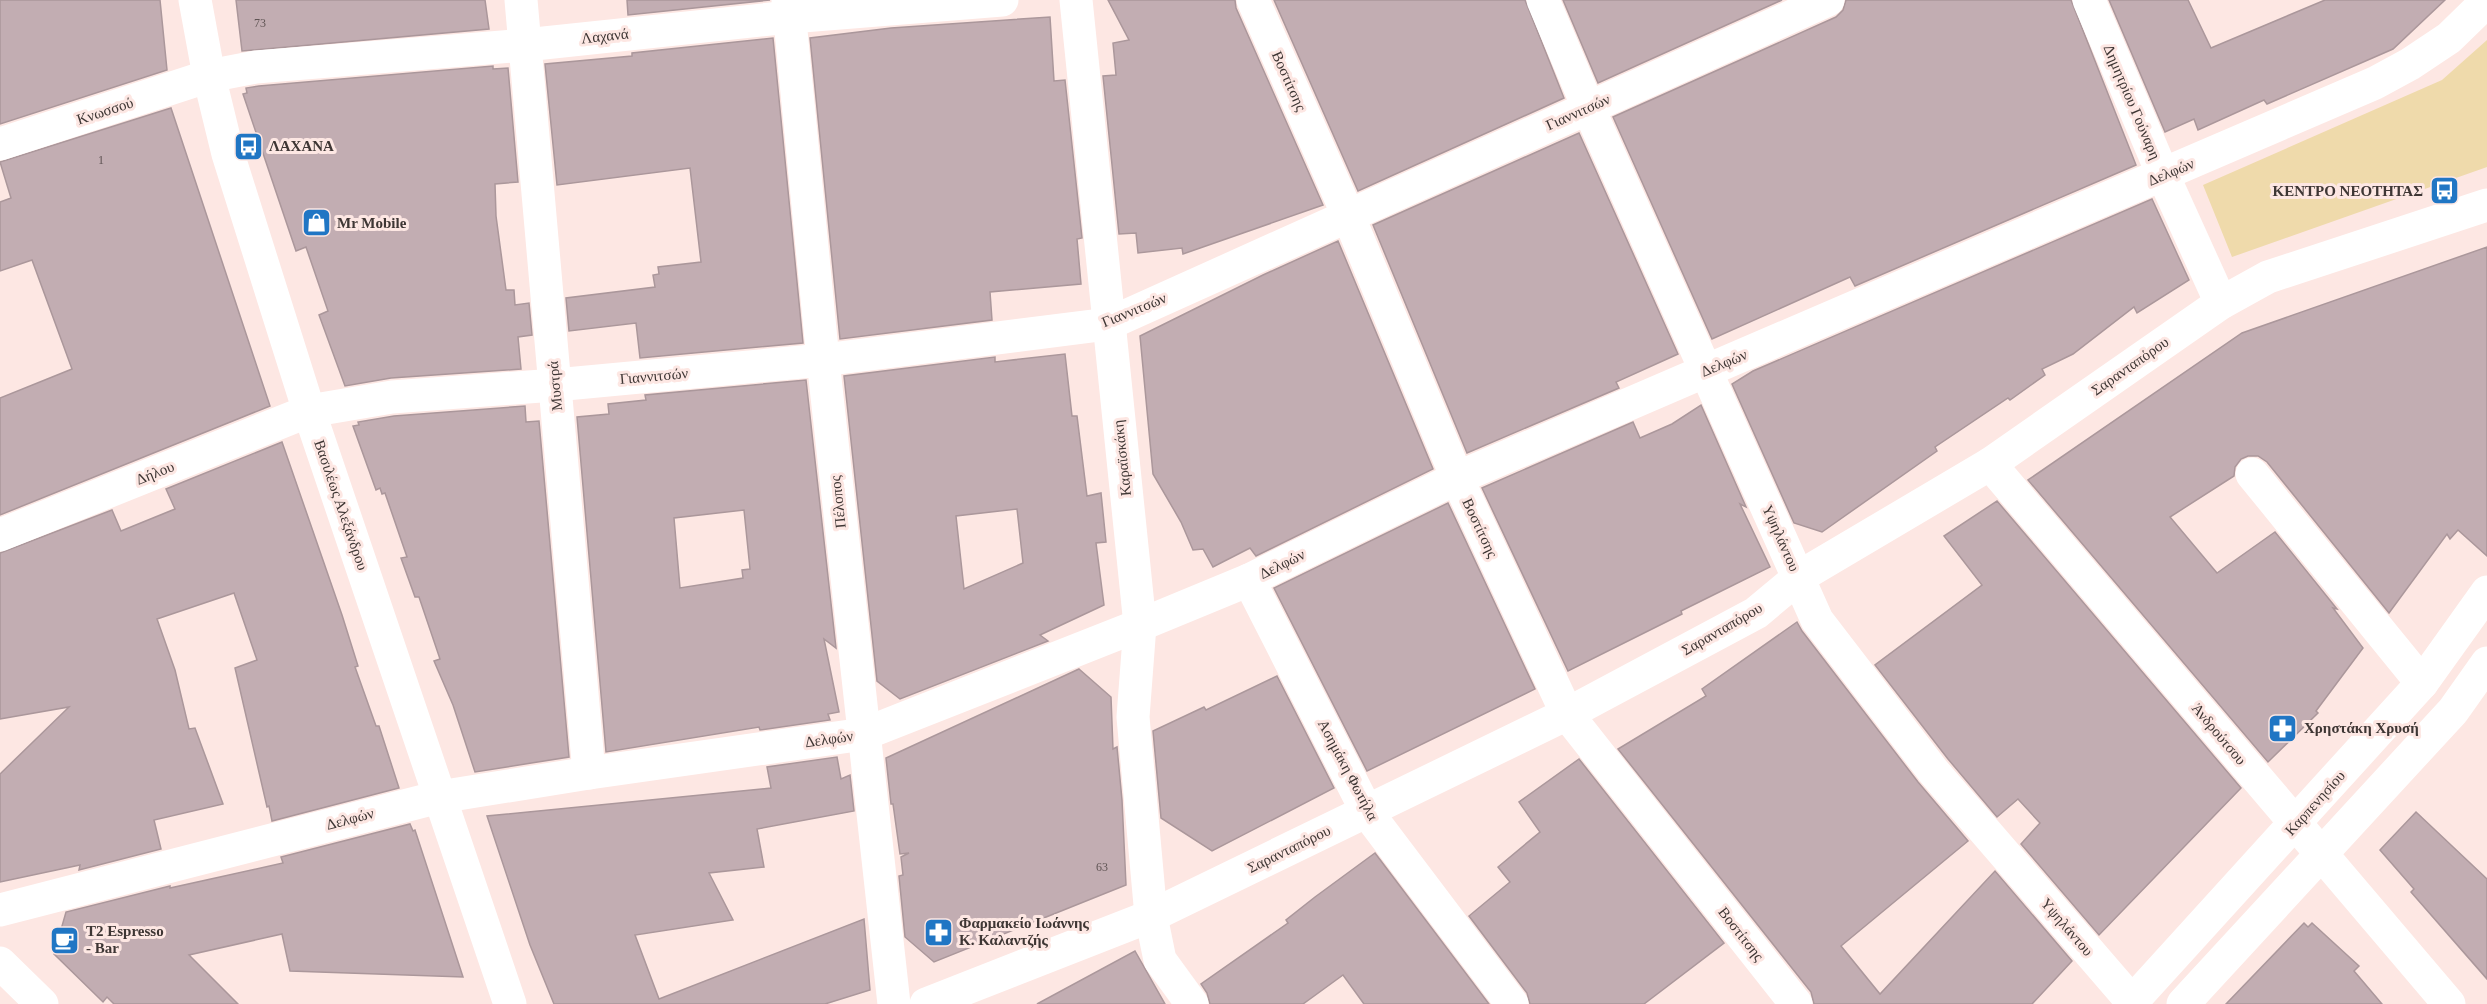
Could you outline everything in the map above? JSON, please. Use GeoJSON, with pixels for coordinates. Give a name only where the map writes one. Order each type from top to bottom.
{"type":"FeatureCollection","features":[{"type":"Feature","properties":{"kind":"street","name":"Βασιλέως Αλεξάνδρου"},"geometry":{"type":"LineString","coordinates":[[195,0],[209,76],[228,154],[309,411],[510,1004]]}},
{"type":"Feature","properties":{"kind":"street","name":"Μυστρά"},"geometry":{"type":"LineString","coordinates":[[521,0],[588,773]]}},
{"type":"Feature","properties":{"kind":"street","name":"Λαχανά"},"geometry":{"type":"LineString","coordinates":[[209,76],[256,67],[525,45],[789,8],[1002,0]]}},
{"type":"Feature","properties":{"kind":"street","name":"Καραϊσκάκη"},"geometry":{"type":"LineString","coordinates":[[1076,0],[1140,625],[1133,717],[1151,916],[1160,960],[1192,1004]]}},
{"type":"Feature","properties":{"kind":"street","name":"Βοστίτσης"},"geometry":{"type":"LineString","coordinates":[[1253,0],[1348,215],[1457,478],[1567,714],[1796,1004]]}},
{"type":"Feature","properties":{"kind":"street","name":"Υψηλάντου"},"geometry":{"type":"LineString","coordinates":[[1543,0],[1588,107],[1817,620],[1933,771],[2132,1003]]}},
{"type":"Feature","properties":{"kind":"street","name":"Γιαννιτσών"},"geometry":{"type":"LineString","coordinates":[[309,411],[392,397],[555,385],[822,360],[1108,324],[1828,0]]}},
{"type":"Feature","properties":{"kind":"street","name":"Δημητρίου Γούναρη"},"geometry":{"type":"LineString","coordinates":[[2090,0],[2163,175],[2221,303]]}},
{"type":"Feature","properties":{"kind":"street","name":"Δελφών"},"geometry":{"type":"LineString","coordinates":[[0,910],[439,797],[588,773],[864,734],[1249,580],[1457,478],[2375,83],[2410,64],[2448,38],[2487,2]]}},
{"type":"Feature","properties":{"kind":"street","name":"Πέλοπος"},"geometry":{"type":"LineString","coordinates":[[789,8],[822,360],[894,1004]]}},
{"type":"Feature","properties":{"kind":"street","name":"Κνωσσού"},"geometry":{"type":"LineString","coordinates":[[0,144],[209,76]]}},
{"type":"Feature","properties":{"kind":"street","name":"Σαρανταπόρου"},"geometry":{"type":"LineString","coordinates":[[926,1004],[1151,916],[1567,714],[1756,613],[1799,577],[1990,464],[2221,303],[2268,277],[2487,205]]}},
{"type":"Feature","properties":{"kind":"street","name":"Δήλου"},"geometry":{"type":"LineString","coordinates":[[0,535],[309,411]]}},
{"type":"Feature","properties":{"kind":"street","name":"Άνδρούτσου"},"geometry":{"type":"LineString","coordinates":[[1990,464],[2449,1004]]}},
{"type":"Feature","properties":{"kind":"street"},"geometry":{"type":"LineString","coordinates":[[2252,474],[2422,683]]}},
{"type":"Feature","properties":{"kind":"street","name":"Ασημάκη Φωτήλα"},"geometry":{"type":"LineString","coordinates":[[1249,580],[1367,812],[1512,1004]]}},
{"type":"Feature","properties":{"kind":"street","name":"Καρπενησίου"},"geometry":{"type":"LineString","coordinates":[[2132,1003],[2422,683],[2487,592]]}},
{"type":"Feature","properties":{"kind":"street"},"geometry":{"type":"LineString","coordinates":[[2183,1004],[2322,856],[2453,711],[2487,663]]}},
{"type":"Feature","properties":{"kind":"street"},"geometry":{"type":"LineString","coordinates":[[0,963],[42,1004]]}},
{"type":"Feature","properties":{"kind":"shaded area"},"geometry":{"type":"Polygon","coordinates":[[[2487,40],[2487,167],[2232,257],[2203,185],[2442,80],[2487,40]]]}},
{"type":"Feature","properties":{"kind":"building"},"geometry":{"type":"Polygon","coordinates":[[[0,0],[160,0],[167,70],[0,124],[0,0]]]}},
{"type":"Feature","properties":{"kind":"building"},"geometry":{"type":"Polygon","coordinates":[[[236,0],[485,0],[489,29],[242,51],[236,0]]]}},
{"type":"Feature","properties":{"kind":"building"},"geometry":{"type":"Polygon","coordinates":[[[627,0],[770,0],[628,15],[627,0]]]}},
{"type":"Feature","properties":{"kind":"building"},"geometry":{"type":"Polygon","coordinates":[[[1108,0],[1235,0],[1236,8],[1323,205],[1183,254],[1182,248],[1138,253],[1136,233],[1119,234],[1103,76],[1116,75],[1113,43],[1129,40],[1108,0]]]}},
{"type":"Feature","properties":{"kind":"building"},"geometry":{"type":"Polygon","coordinates":[[[1274,0],[1525,0],[1564,98],[1358,191],[1274,0]]]}},
{"type":"Feature","properties":{"kind":"building"},"geometry":{"type":"Polygon","coordinates":[[[1563,0],[1782,0],[1598,83],[1563,0]]]}},
{"type":"Feature","properties":{"kind":"building"},"geometry":{"type":"Polygon","coordinates":[[[1846,0],[2071,0],[2136,165],[1855,286],[1850,277],[1712,339],[1613,117],[1836,17],[1843,10],[1846,0]]]}},
{"type":"Feature","properties":{"kind":"building"},"geometry":{"type":"Polygon","coordinates":[[[2109,0],[2188,0],[2211,48],[2325,0],[2445,0],[2393,49],[2267,104],[2264,100],[2198,130],[2194,119],[2165,132],[2109,0]]]}},
{"type":"Feature","properties":{"kind":"building"},"geometry":{"type":"Polygon","coordinates":[[[1050,17],[1054,81],[1065,80],[1082,238],[1077,239],[1081,284],[990,292],[992,320],[840,339],[810,38],[891,28],[1050,17]]]}},
{"type":"Feature","properties":{"kind":"building"},"geometry":{"type":"Polygon","coordinates":[[[773,38],[803,343],[640,358],[636,323],[569,331],[566,298],[655,287],[653,275],[659,274],[658,267],[701,262],[690,168],[557,185],[545,64],[632,56],[632,53],[773,38]]]}},
{"type":"Feature","properties":{"kind":"building"},"geometry":{"type":"Polygon","coordinates":[[[493,66],[493,69],[508,68],[518,182],[495,184],[496,216],[506,290],[514,290],[515,305],[529,303],[532,335],[518,337],[521,369],[391,378],[345,386],[319,315],[328,311],[306,247],[296,251],[243,94],[247,93],[246,88],[259,86],[493,66]]]}},
{"type":"Feature","properties":{"kind":"building"},"geometry":{"type":"Polygon","coordinates":[[[171,108],[270,406],[0,515],[0,398],[72,369],[32,260],[0,271],[0,202],[11,198],[0,162],[171,108]]]}},
{"type":"Feature","properties":{"kind":"building"},"geometry":{"type":"Polygon","coordinates":[[[1579,133],[1678,354],[1616,382],[1619,388],[1467,453],[1373,225],[1579,133]]]}},
{"type":"Feature","properties":{"kind":"building"},"geometry":{"type":"Polygon","coordinates":[[[2152,199],[2189,280],[2137,313],[2134,307],[2073,354],[2042,369],[2045,375],[1935,447],[1937,451],[1822,532],[1794,523],[1732,384],[1753,371],[2152,199]]]}},
{"type":"Feature","properties":{"kind":"building"},"geometry":{"type":"Polygon","coordinates":[[[1338,241],[1433,469],[1256,556],[1250,548],[1213,567],[1203,549],[1193,550],[1181,522],[1153,474],[1140,336],[1338,241]]]}},
{"type":"Feature","properties":{"kind":"building"},"geometry":{"type":"Polygon","coordinates":[[[2487,247],[2487,556],[2458,530],[2450,539],[2447,534],[2389,613],[2267,462],[2258,456],[2241,459],[2235,467],[2234,476],[2170,517],[2217,573],[2275,532],[2337,609],[2333,608],[2363,648],[2316,711],[2318,713],[2268,762],[2028,480],[2242,333],[2487,247]]]}},
{"type":"Feature","properties":{"kind":"building"},"geometry":{"type":"Polygon","coordinates":[[[1065,354],[1072,416],[1077,416],[1087,496],[1101,493],[1106,542],[1096,543],[1104,605],[1040,635],[1048,641],[900,699],[877,681],[844,376],[995,357],[995,362],[1065,354]],[[1017,509],[956,516],[964,589],[1023,563],[1017,509]]]}},
{"type":"Feature","properties":{"kind":"building"},"geometry":{"type":"Polygon","coordinates":[[[806,380],[836,648],[824,639],[839,712],[828,714],[830,720],[760,730],[759,727],[606,752],[577,417],[609,414],[608,404],[646,400],[645,395],[806,380]],[[744,510],[674,518],[680,588],[743,578],[742,570],[750,569],[744,510]]]}},
{"type":"Feature","properties":{"kind":"building"},"geometry":{"type":"Polygon","coordinates":[[[1701,405],[1746,507],[1740,504],[1770,567],[1568,671],[1482,488],[1633,422],[1640,438],[1672,424],[1701,405]]]}},
{"type":"Feature","properties":{"kind":"building"},"geometry":{"type":"Polygon","coordinates":[[[525,406],[526,422],[539,421],[569,757],[475,772],[453,705],[434,661],[440,659],[419,597],[415,597],[401,558],[407,557],[385,493],[382,494],[380,488],[376,490],[353,426],[359,425],[358,422],[394,416],[525,406]]]}},
{"type":"Feature","properties":{"kind":"building"},"geometry":{"type":"Polygon","coordinates":[[[282,442],[342,615],[358,666],[355,667],[376,726],[379,726],[399,788],[272,821],[235,668],[257,660],[234,593],[157,619],[175,670],[189,729],[195,728],[223,804],[154,820],[161,849],[79,870],[80,865],[0,882],[0,774],[69,707],[0,719],[0,553],[112,510],[121,531],[175,509],[166,489],[282,442]]]}},
{"type":"Feature","properties":{"kind":"building"},"geometry":{"type":"Polygon","coordinates":[[[1997,501],[2241,788],[2099,935],[2021,844],[2040,823],[2018,799],[1997,817],[1948,759],[1875,665],[1982,585],[1944,536],[1997,501]]]}},
{"type":"Feature","properties":{"kind":"building"},"geometry":{"type":"Polygon","coordinates":[[[1448,503],[1535,689],[1367,771],[1274,588],[1448,503]]]}},
{"type":"Feature","properties":{"kind":"building"},"geometry":{"type":"Polygon","coordinates":[[[1797,622],[1918,782],[1968,841],[1841,946],[1880,994],[1995,871],[2072,961],[2032,1004],[1814,1004],[1811,992],[1618,749],[1706,696],[1702,689],[1797,622]]]}},
{"type":"Feature","properties":{"kind":"building"},"geometry":{"type":"Polygon","coordinates":[[[1079,669],[1111,697],[1113,749],[1117,747],[1122,800],[1126,885],[934,962],[905,937],[899,876],[903,875],[901,857],[909,853],[900,854],[886,758],[1079,669]]]}},
{"type":"Feature","properties":{"kind":"building"},"geometry":{"type":"Polygon","coordinates":[[[1277,676],[1334,788],[1212,851],[1161,818],[1153,731],[1204,707],[1206,710],[1277,676]]]}},
{"type":"Feature","properties":{"kind":"building"},"geometry":{"type":"Polygon","coordinates":[[[837,757],[841,779],[850,775],[854,811],[757,829],[764,867],[709,873],[733,920],[635,935],[659,999],[864,919],[870,990],[825,1004],[554,1004],[530,945],[487,816],[771,788],[767,767],[837,757]]]}},
{"type":"Feature","properties":{"kind":"building"},"geometry":{"type":"Polygon","coordinates":[[[1579,759],[1724,943],[1644,1004],[1530,1004],[1527,993],[1469,916],[1510,882],[1498,867],[1540,832],[1519,802],[1579,759]]]}},
{"type":"Feature","properties":{"kind":"building"},"geometry":{"type":"Polygon","coordinates":[[[2416,812],[2487,879],[2487,979],[2411,892],[2414,889],[2380,850],[2416,812]]]}},
{"type":"Feature","properties":{"kind":"building"},"geometry":{"type":"Polygon","coordinates":[[[410,824],[413,831],[415,830],[463,977],[290,971],[282,934],[189,955],[238,1004],[114,1004],[107,997],[103,1002],[54,954],[66,912],[170,886],[170,888],[283,863],[281,857],[410,824]]]}},
{"type":"Feature","properties":{"kind":"building"},"geometry":{"type":"Polygon","coordinates":[[[1375,853],[1489,1004],[1364,1004],[1343,975],[1303,1004],[1210,1004],[1201,984],[1288,923],[1286,920],[1375,853]]]}},
{"type":"Feature","properties":{"kind":"building"},"geometry":{"type":"Polygon","coordinates":[[[2304,923],[2308,927],[2312,923],[2359,966],[2354,971],[2382,1004],[2226,1004],[2304,923]]]}},
{"type":"Feature","properties":{"kind":"building"},"geometry":{"type":"Polygon","coordinates":[[[1135,951],[1165,1004],[1037,1004],[1135,951]]]}},
{"type":"Feature","properties":{"kind":"place","name":"ΛΑΧΑΝΑ"},"geometry":{"type":"Point","coordinates":[248,146]}},
{"type":"Feature","properties":{"kind":"place","name":"ΚΕΝΤΡΟ ΝΕΟΤΗΤΑΣ"},"geometry":{"type":"Point","coordinates":[2444,191]}},
{"type":"Feature","properties":{"kind":"place","name":"Mr Mobile"},"geometry":{"type":"Point","coordinates":[316,223]}},
{"type":"Feature","properties":{"kind":"place","name":"Χρηστάκη Χρυσή"},"geometry":{"type":"Point","coordinates":[2283,728]}},
{"type":"Feature","properties":{"kind":"place","name":"Φαρμακείο Ιωάννης Κ. Καλαντζής"},"geometry":{"type":"Point","coordinates":[938,932]}},
{"type":"Feature","properties":{"kind":"place","name":"T2 Espresso - Bar"},"geometry":{"type":"Point","coordinates":[65,940]}}]}
